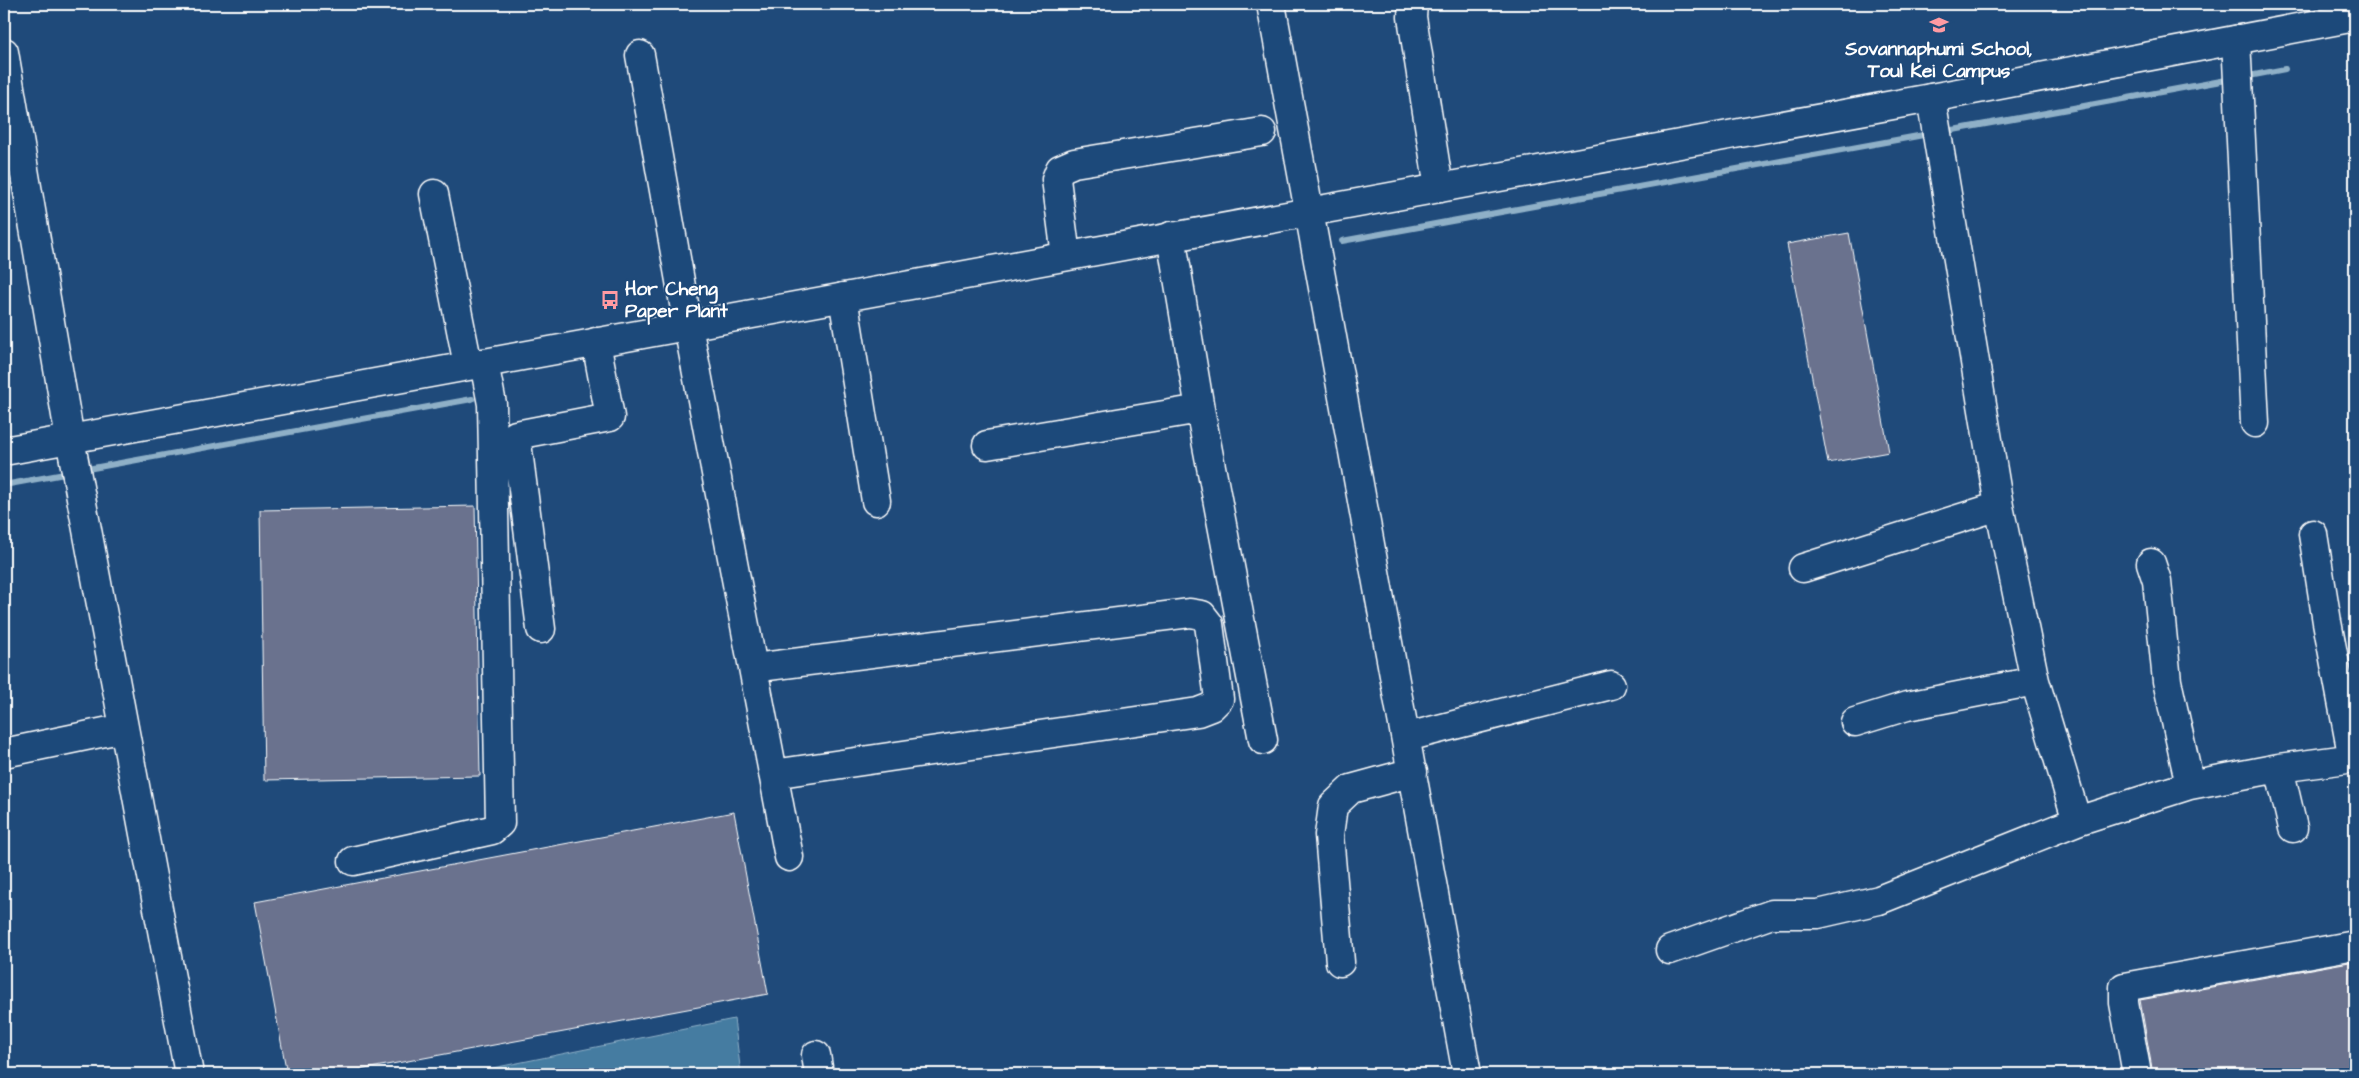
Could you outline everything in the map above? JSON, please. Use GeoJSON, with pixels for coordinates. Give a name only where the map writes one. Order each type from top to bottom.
{"type":"FeatureCollection","features":[{"type":"Feature","properties":{"kind":"street"},"geometry":{"type":"LineString","coordinates":[[1271,4],[1407,737],[1467,1074]]}},
{"type":"Feature","properties":{"kind":"street"},"geometry":{"type":"LineString","coordinates":[[1413,4],[1412,17],[1439,188]]}},
{"type":"Feature","properties":{"kind":"street"},"geometry":{"type":"LineString","coordinates":[[4,451],[72,447],[476,364],[1439,188],[1935,121],[2236,40],[2355,17]]}},
{"type":"Feature","properties":{"kind":"street"},"geometry":{"type":"LineString","coordinates":[[2236,40],[2255,423]]}},
{"type":"Feature","properties":{"kind":"street"},"geometry":{"type":"LineString","coordinates":[[4,52],[80,493],[189,1074]]}},
{"type":"Feature","properties":{"kind":"street"},"geometry":{"type":"LineString","coordinates":[[640,55],[688,326],[789,857]]}},
{"type":"Feature","properties":{"kind":"street"},"geometry":{"type":"LineString","coordinates":[[1935,121],[1999,506],[2035,681],[2077,821]]}},
{"type":"Feature","properties":{"kind":"street"},"geometry":{"type":"LineString","coordinates":[[1066,256],[1056,179],[1060,169],[1074,163],[1262,132]]}},
{"type":"Feature","properties":{"kind":"street"},"geometry":{"type":"LineString","coordinates":[[354,861],[492,830],[500,823],[492,404],[476,364],[434,194]]}},
{"type":"Feature","properties":{"kind":"street"},"geometry":{"type":"LineString","coordinates":[[1171,236],[1200,409],[1263,740]]}},
{"type":"Feature","properties":{"kind":"street"},"geometry":{"type":"LineString","coordinates":[[843,297],[876,501]]}},
{"type":"Feature","properties":{"kind":"street"},"geometry":{"type":"LineString","coordinates":[[541,629],[516,435],[610,417],[596,342]]}},
{"type":"Feature","properties":{"kind":"street"},"geometry":{"type":"LineString","coordinates":[[987,445],[1200,409]]}},
{"type":"Feature","properties":{"kind":"street"},"geometry":{"type":"LineString","coordinates":[[1803,568],[1999,506]]}},
{"type":"Feature","properties":{"kind":"street"},"geometry":{"type":"LineString","coordinates":[[1670,950],[1772,914],[1818,914],[1879,900],[2077,821],[2190,785],[2279,768],[2354,758],[2327,622],[2313,534]]}},
{"type":"Feature","properties":{"kind":"street"},"geometry":{"type":"LineString","coordinates":[[2151,563],[2157,581],[2167,681],[2190,785]]}},
{"type":"Feature","properties":{"kind":"street"},"geometry":{"type":"LineString","coordinates":[[753,668],[1190,613],[1202,615],[1209,624],[1219,699],[1211,707],[1198,712],[773,774]]}},
{"type":"Feature","properties":{"kind":"street"},"geometry":{"type":"LineString","coordinates":[[1855,722],[1907,706],[2035,681]]}},
{"type":"Feature","properties":{"kind":"street"},"geometry":{"type":"LineString","coordinates":[[1407,737],[1611,685]]}},
{"type":"Feature","properties":{"kind":"street"},"geometry":{"type":"LineString","coordinates":[[4,753],[124,728]]}},
{"type":"Feature","properties":{"kind":"street"},"geometry":{"type":"LineString","coordinates":[[2279,768],[2293,828]]}},
{"type":"Feature","properties":{"kind":"street"},"geometry":{"type":"LineString","coordinates":[[1340,962],[1329,835],[1333,806],[1351,789],[1413,772]]}},
{"type":"Feature","properties":{"kind":"street"},"geometry":{"type":"LineString","coordinates":[[2137,1074],[2124,1003],[2124,987],[2355,945]]}},
{"type":"Feature","properties":{"kind":"water"},"geometry":{"type":"Polygon","coordinates":[[[734,1019],[741,1074],[484,1074],[483,1070],[734,1019]]]}},
{"type":"Feature","properties":{"kind":"building"},"geometry":{"type":"Polygon","coordinates":[[[1849,233],[1889,452],[1828,463],[1787,244],[1849,233]]]}},
{"type":"Feature","properties":{"kind":"building"},"geometry":{"type":"Polygon","coordinates":[[[475,506],[480,776],[264,780],[260,510],[475,506]]]}},
{"type":"Feature","properties":{"kind":"building"},"geometry":{"type":"Polygon","coordinates":[[[734,812],[768,994],[338,1074],[287,1074],[255,902],[734,812]]]}},
{"type":"Feature","properties":{"kind":"building"},"geometry":{"type":"Polygon","coordinates":[[[2355,961],[2355,1074],[2153,1074],[2140,1000],[2355,961]]]}},
{"type":"Feature","properties":{"kind":"waterway"},"geometry":{"type":"LineString","coordinates":[[2244,77],[2285,69]]}},
{"type":"Feature","properties":{"kind":"waterway"},"geometry":{"type":"LineString","coordinates":[[1942,132],[2232,79]]}},
{"type":"Feature","properties":{"kind":"waterway"},"geometry":{"type":"LineString","coordinates":[[1342,241],[1929,134]]}},
{"type":"Feature","properties":{"kind":"waterway"},"geometry":{"type":"LineString","coordinates":[[82,470],[472,399]]}},
{"type":"Feature","properties":{"kind":"waterway"},"geometry":{"type":"LineString","coordinates":[[4,485],[70,473]]}},
{"type":"Feature","properties":{"kind":"place","name":"Sovannaphumi School, Toul Kei Campus"},"geometry":{"type":"Point","coordinates":[1939,25]}},
{"type":"Feature","properties":{"kind":"place","name":"Hor Cheng Paper Plant"},"geometry":{"type":"Point","coordinates":[610,300]}}]}
